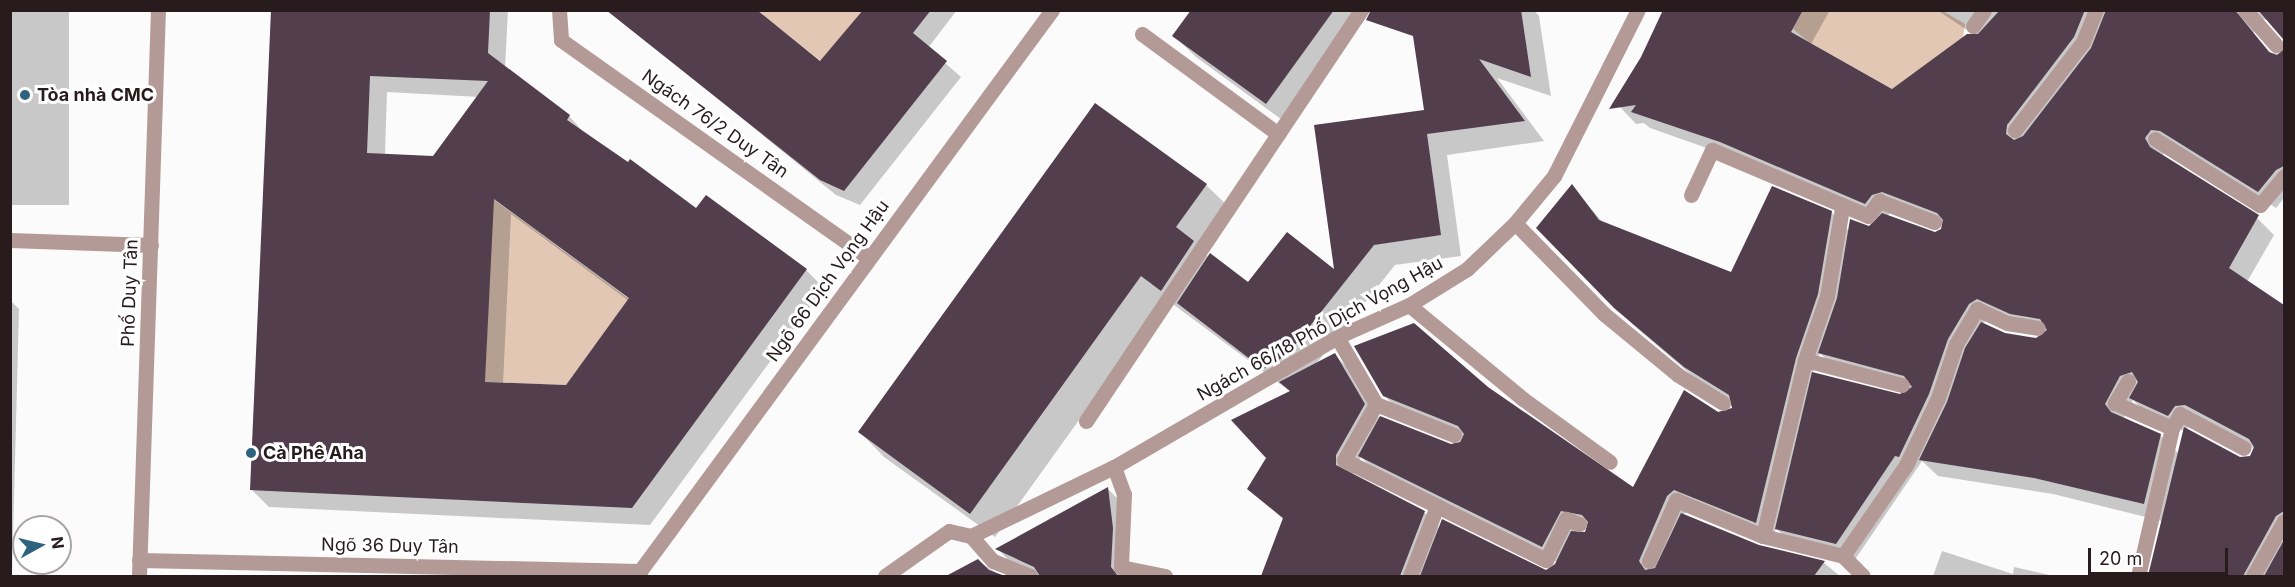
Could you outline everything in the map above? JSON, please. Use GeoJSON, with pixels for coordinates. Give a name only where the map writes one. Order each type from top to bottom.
{"type":"FeatureCollection","features":[{"type":"Feature","properties":{"kind":"street","name":"Phố Duy Tân"},"geometry":{"type":"LineString","coordinates":[[139,576],[158,10]]}},
{"type":"Feature","properties":{"kind":"street","name":"Ngách 76/2 Duy Tân"},"geometry":{"type":"LineString","coordinates":[[559,10],[561,40],[870,258]]}},
{"type":"Feature","properties":{"kind":"street","name":"Ngõ 66 Dịch Vọng Hậu"},"geometry":{"type":"LineString","coordinates":[[640,574],[1052,10]]}},
{"type":"Feature","properties":{"kind":"street"},"geometry":{"type":"LineString","coordinates":[[1086,421],[1361,10]]}},
{"type":"Feature","properties":{"kind":"street","name":"Ngách 66/18 Phố Dịch Vọng Hậu"},"geometry":{"type":"LineString","coordinates":[[885,576],[949,531],[971,536],[1114,467],[1337,337],[1409,305],[1467,269],[1515,223],[1554,176],[1638,10]]}},
{"type":"Feature","properties":{"kind":"street"},"geometry":{"type":"LineString","coordinates":[[1973,26],[1984,10]]}},
{"type":"Feature","properties":{"kind":"street"},"geometry":{"type":"LineString","coordinates":[[2015,130],[2083,42],[2096,10]]}},
{"type":"Feature","properties":{"kind":"street"},"geometry":{"type":"LineString","coordinates":[[2245,10],[2276,45]]}},
{"type":"Feature","properties":{"kind":"street"},"geometry":{"type":"LineString","coordinates":[[1142,34],[1278,134]]}},
{"type":"Feature","properties":{"kind":"street"},"geometry":{"type":"LineString","coordinates":[[2155,139],[2260,205],[2284,176]]}},
{"type":"Feature","properties":{"kind":"street"},"geometry":{"type":"LineString","coordinates":[[1690,195],[1712,150],[1842,208],[1868,216],[1879,201],[1934,222]]}},
{"type":"Feature","properties":{"kind":"street"},"geometry":{"type":"LineString","coordinates":[[1763,536],[1805,360],[1827,296],[1842,208]]}},
{"type":"Feature","properties":{"kind":"street"},"geometry":{"type":"LineString","coordinates":[[1515,223],[1604,314],[1678,375],[1723,403]]}},
{"type":"Feature","properties":{"kind":"street"},"geometry":{"type":"LineString","coordinates":[[10,240],[151,245]]}},
{"type":"Feature","properties":{"kind":"street"},"geometry":{"type":"LineString","coordinates":[[1409,305],[1523,399],[1610,462]]}},
{"type":"Feature","properties":{"kind":"street"},"geometry":{"type":"LineString","coordinates":[[1843,556],[1906,465],[1938,398],[1956,344],[1977,309],[2007,323],[2038,328]]}},
{"type":"Feature","properties":{"kind":"street"},"geometry":{"type":"LineString","coordinates":[[1337,337],[1376,404],[1454,435]]}},
{"type":"Feature","properties":{"kind":"street"},"geometry":{"type":"LineString","coordinates":[[1805,360],[1902,385]]}},
{"type":"Feature","properties":{"kind":"street"},"geometry":{"type":"LineString","coordinates":[[2128,381],[2115,403],[2172,428]]}},
{"type":"Feature","properties":{"kind":"street"},"geometry":{"type":"LineString","coordinates":[[1376,404],[1344,460],[1546,560],[1566,519],[1579,524]]}},
{"type":"Feature","properties":{"kind":"street"},"geometry":{"type":"LineString","coordinates":[[2138,576],[2172,428],[2180,414],[2244,448]]}},
{"type":"Feature","properties":{"kind":"street"},"geometry":{"type":"LineString","coordinates":[[1114,467],[1124,494],[1121,567],[1165,576]]}},
{"type":"Feature","properties":{"kind":"street"},"geometry":{"type":"LineString","coordinates":[[1649,561],[1676,500],[1763,536],[1843,556],[1863,576]]}},
{"type":"Feature","properties":{"kind":"street"},"geometry":{"type":"LineString","coordinates":[[1410,576],[1437,506]]}},
{"type":"Feature","properties":{"kind":"street"},"geometry":{"type":"LineString","coordinates":[[2253,576],[2284,521]]}},
{"type":"Feature","properties":{"kind":"street"},"geometry":{"type":"LineString","coordinates":[[971,536],[993,561],[1030,576]]}},
{"type":"Feature","properties":{"kind":"street","name":"Ngõ 36 Duy Tân"},"geometry":{"type":"LineString","coordinates":[[138,560],[366,571],[640,574]]}},
{"type":"Feature","properties":{"kind":"shaded area"},"geometry":{"type":"Polygon","coordinates":[[[1803,10],[1943,11],[1965,24],[1963,37],[1896,91],[1809,42],[1793,29],[1803,10]]]}},
{"type":"Feature","properties":{"kind":"shaded area"},"geometry":{"type":"Polygon","coordinates":[[[758,11],[862,11],[822,62],[758,11]]]}},
{"type":"Feature","properties":{"kind":"shaded area"},"geometry":{"type":"Polygon","coordinates":[[[493,199],[629,299],[566,385],[485,382],[493,199]]]}},
{"type":"Feature","properties":{"kind":"building"},"geometry":{"type":"Polygon","coordinates":[[[271,10],[490,10],[488,53],[570,115],[567,120],[628,162],[630,159],[696,208],[706,195],[807,269],[632,508],[250,490],[271,10]],[[370,76],[367,153],[433,156],[488,81],[370,76]],[[494,199],[485,382],[566,385],[629,298],[494,199]]]}},
{"type":"Feature","properties":{"kind":"building"},"geometry":{"type":"Polygon","coordinates":[[[606,10],[757,10],[820,61],[863,10],[931,10],[913,33],[947,61],[844,191],[820,180],[606,10]]]}},
{"type":"Feature","properties":{"kind":"building"},"geometry":{"type":"Polygon","coordinates":[[[1191,10],[1334,10],[1266,104],[1172,36],[1191,10]]]}},
{"type":"Feature","properties":{"kind":"building"},"geometry":{"type":"Polygon","coordinates":[[[1371,10],[1521,10],[1531,77],[1479,59],[1525,121],[1427,134],[1441,235],[1374,245],[1287,355],[1263,369],[1177,303],[1210,253],[1248,282],[1287,232],[1334,269],[1314,125],[1424,110],[1413,36],[1366,20],[1371,10]]]}},
{"type":"Feature","properties":{"kind":"building"},"geometry":{"type":"Polygon","coordinates":[[[1663,10],[1803,10],[1791,32],[1892,89],[1967,34],[1978,34],[2000,10],[2085,10],[2074,37],[2007,125],[2006,134],[2014,140],[2023,136],[2091,48],[2106,10],[2235,10],[2269,52],[2277,55],[2284,49],[2284,166],[2276,170],[2258,192],[2160,131],[2151,130],[2145,138],[2150,147],[2259,215],[2229,268],[2284,305],[2284,511],[2276,516],[2243,576],[2148,576],[2184,427],[2240,457],[2250,456],[2254,447],[2249,439],[2185,405],[2175,406],[2168,416],[2129,398],[2138,382],[2132,372],[2120,376],[2105,404],[2111,412],[2161,434],[2144,504],[2034,478],[1919,460],[1947,402],[1965,348],[1981,322],[2005,333],[2036,338],[2047,330],[2040,319],[2010,314],[1977,299],[1969,304],[1948,339],[1929,394],[1899,457],[1895,456],[1836,544],[1775,529],[1812,372],[1900,394],[1912,387],[1904,376],[1818,353],[1837,298],[1850,219],[1869,226],[1882,213],[1935,232],[1941,229],[1943,220],[1937,213],[1882,192],[1872,195],[1865,204],[1720,142],[1631,112],[1636,105],[1609,109],[1641,57],[1663,10]]]}},
{"type":"Feature","properties":{"kind":"building"},"geometry":{"type":"Polygon","coordinates":[[[2258,10],[2284,10],[2284,41],[2283,39],[2258,10]]]}},
{"type":"Feature","properties":{"kind":"building"},"geometry":{"type":"Polygon","coordinates":[[[1095,103],[1207,184],[1176,227],[1194,241],[1161,291],[1141,276],[970,514],[858,432],[1095,103]]]}},
{"type":"Feature","properties":{"kind":"building"},"geometry":{"type":"Polygon","coordinates":[[[1572,184],[1599,220],[1731,272],[1772,186],[1832,211],[1818,294],[1796,358],[1756,523],[1674,490],[1667,496],[1639,561],[1645,570],[1655,568],[1681,513],[1759,545],[1825,561],[1814,576],[1420,576],[1442,519],[1546,570],[1555,564],[1571,531],[1585,532],[1588,522],[1582,515],[1561,511],[1542,547],[1358,456],[1380,416],[1451,444],[1460,442],[1464,434],[1458,426],[1383,396],[1354,346],[1414,323],[1488,387],[1633,487],[1684,390],[1718,412],[1732,408],[1729,395],[1684,367],[1614,308],[1536,228],[1572,184]]]}},
{"type":"Feature","properties":{"kind":"building"},"geometry":{"type":"Polygon","coordinates":[[[1335,353],[1365,404],[1336,455],[1336,465],[1425,511],[1400,576],[1261,576],[1283,518],[1247,489],[1266,458],[1231,420],[1290,391],[1279,382],[1335,353]]]}},
{"type":"Feature","properties":{"kind":"building"},"geometry":{"type":"Polygon","coordinates":[[[1108,487],[1113,528],[1111,567],[1118,576],[1040,576],[1034,567],[995,549],[1108,487]]]}},
{"type":"Feature","properties":{"kind":"building"},"geometry":{"type":"Polygon","coordinates":[[[2284,540],[2284,576],[2264,576],[2284,540]]]}},
{"type":"Feature","properties":{"kind":"building"},"geometry":{"type":"Polygon","coordinates":[[[978,559],[989,570],[1005,576],[946,576],[978,559]]]}},
{"type":"Feature","properties":{"kind":"place","name":"Tòa nhà CMC"},"geometry":{"type":"Point","coordinates":[25,95]}},
{"type":"Feature","properties":{"kind":"place","name":"Cà Phê Aha"},"geometry":{"type":"Point","coordinates":[251,453]}}]}
